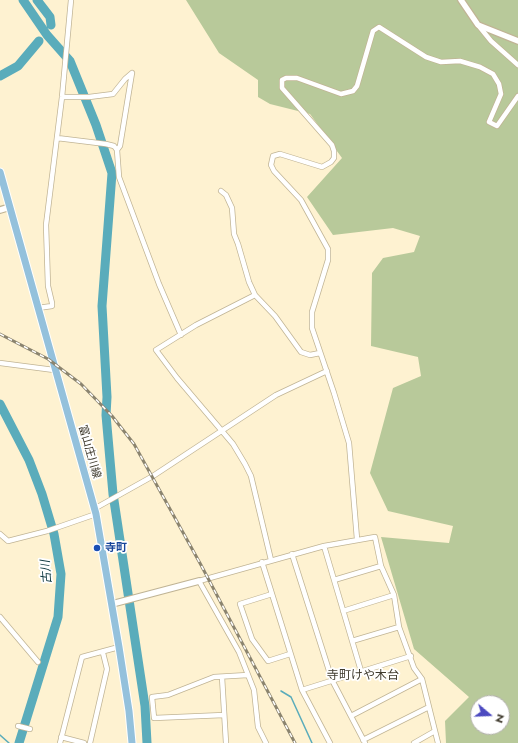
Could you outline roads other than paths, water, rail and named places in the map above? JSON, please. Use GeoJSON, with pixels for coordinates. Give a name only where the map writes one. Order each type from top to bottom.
{"type":"FeatureCollection","features":[{"type":"Feature","properties":{"kind":"main road","name":"富山庄川線"},"geometry":{"type":"LineString","coordinates":[[0,172],[54,370],[95,512],[120,647],[132,743]]}},
{"type":"Feature","properties":{"kind":"street"},"geometry":{"type":"LineString","coordinates":[[38,308],[52,306],[48,286],[46,225],[66,66],[71,0]]}},
{"type":"Feature","properties":{"kind":"street"},"geometry":{"type":"LineString","coordinates":[[461,0],[490,41],[518,65]]}},
{"type":"Feature","properties":{"kind":"street"},"geometry":{"type":"LineString","coordinates":[[478,25],[493,29],[518,41]]}},
{"type":"Feature","properties":{"kind":"street"},"geometry":{"type":"LineString","coordinates":[[357,539],[349,443],[312,328],[311,320],[328,260],[328,249],[302,200],[274,171],[271,165],[273,156],[280,154],[322,167],[331,162],[334,158],[334,151],[332,145],[282,88],[282,80],[286,78],[297,78],[341,94],[352,91],[357,86],[373,31],[379,27],[426,57],[441,62],[460,61],[480,67],[493,74],[499,84],[501,94],[489,122],[497,126],[518,96]]}},
{"type":"Feature","properties":{"kind":"street"},"geometry":{"type":"LineString","coordinates":[[62,96],[80,98],[113,94],[125,79],[132,74],[120,146],[117,150],[119,177],[159,284],[180,335]]}},
{"type":"Feature","properties":{"kind":"street"},"geometry":{"type":"LineString","coordinates":[[57,138],[106,144],[114,146],[117,150]]}},
{"type":"Feature","properties":{"kind":"street"},"geometry":{"type":"LineString","coordinates":[[221,191],[226,195],[232,208],[234,234],[248,282],[255,295],[275,316],[301,352],[310,355],[320,353]]}},
{"type":"Feature","properties":{"kind":"street"},"geometry":{"type":"LineString","coordinates":[[0,210],[10,207]]}},
{"type":"Feature","properties":{"kind":"street"},"geometry":{"type":"LineString","coordinates":[[255,295],[180,335],[156,350],[232,444],[251,476],[271,560]]}},
{"type":"Feature","properties":{"kind":"street"},"geometry":{"type":"LineString","coordinates":[[0,362],[54,370]]}},
{"type":"Feature","properties":{"kind":"street"},"geometry":{"type":"LineString","coordinates":[[0,534],[8,541],[58,528],[95,512],[108,502],[222,432],[276,395],[327,371]]}},
{"type":"Feature","properties":{"kind":"street"},"geometry":{"type":"LineString","coordinates":[[112,604],[292,554],[357,539],[375,537],[381,566],[394,595],[399,627],[411,656],[414,668],[422,679],[438,743]]}},
{"type":"Feature","properties":{"kind":"street"},"geometry":{"type":"LineString","coordinates":[[324,546],[361,671]]}},
{"type":"Feature","properties":{"kind":"street"},"geometry":{"type":"LineString","coordinates":[[292,554],[332,680],[364,741],[429,707]]}},
{"type":"Feature","properties":{"kind":"street"},"geometry":{"type":"LineString","coordinates":[[262,562],[302,690],[330,743]]}},
{"type":"Feature","properties":{"kind":"street"},"geometry":{"type":"LineString","coordinates":[[334,580],[381,566]]}},
{"type":"Feature","properties":{"kind":"street"},"geometry":{"type":"LineString","coordinates":[[199,581],[239,652],[254,690],[258,727],[266,743]]}},
{"type":"Feature","properties":{"kind":"street"},"geometry":{"type":"LineString","coordinates":[[272,594],[240,604],[252,639],[268,661],[290,654]]}},
{"type":"Feature","properties":{"kind":"street"},"geometry":{"type":"LineString","coordinates":[[343,611],[394,595]]}},
{"type":"Feature","properties":{"kind":"street"},"geometry":{"type":"LineString","coordinates":[[0,617],[38,662]]}},
{"type":"Feature","properties":{"kind":"street"},"geometry":{"type":"LineString","coordinates":[[352,641],[399,627]]}},
{"type":"Feature","properties":{"kind":"street"},"geometry":{"type":"LineString","coordinates":[[60,743],[82,657],[103,653],[120,647]]}},
{"type":"Feature","properties":{"kind":"street"},"geometry":{"type":"LineString","coordinates":[[90,743],[107,669],[103,653]]}},
{"type":"Feature","properties":{"kind":"street"},"geometry":{"type":"LineString","coordinates":[[302,690],[411,656]]}},
{"type":"Feature","properties":{"kind":"street"},"geometry":{"type":"LineString","coordinates":[[224,715],[154,718],[152,696],[168,695],[214,677],[248,675]]}},
{"type":"Feature","properties":{"kind":"street"},"geometry":{"type":"LineString","coordinates":[[222,677],[226,743]]}},
{"type":"Feature","properties":{"kind":"street"},"geometry":{"type":"LineString","coordinates":[[351,716],[422,679]]}},
{"type":"Feature","properties":{"kind":"street"},"geometry":{"type":"LineString","coordinates":[[18,726],[30,729]]}},
{"type":"Feature","properties":{"kind":"street"},"geometry":{"type":"LineString","coordinates":[[414,743],[436,731]]}},
{"type":"Feature","properties":{"kind":"street"},"geometry":{"type":"LineString","coordinates":[[61,737],[84,743]]}},
{"type":"Feature","properties":{"kind":"waterway"},"geometry":{"type":"LineString","coordinates":[[23,0],[47,35],[70,61],[96,125],[112,173],[102,306],[107,397],[106,415],[113,494],[145,706],[147,743]]}},
{"type":"Feature","properties":{"kind":"waterway","name":"古川"},"geometry":{"type":"LineString","coordinates":[[37,0],[50,17],[51,25]]}},
{"type":"Feature","properties":{"kind":"waterway","name":"古川"},"geometry":{"type":"LineString","coordinates":[[0,76],[18,66],[39,41]]}},
{"type":"Feature","properties":{"kind":"waterway","name":"古川"},"geometry":{"type":"LineString","coordinates":[[0,404],[29,460],[42,494],[54,534],[61,574],[58,617],[19,743]]}},
{"type":"Feature","properties":{"kind":"waterway"},"geometry":{"type":"LineString","coordinates":[[281,691],[291,697],[312,743]]}},
{"type":"Feature","properties":{"kind":"waterway"},"geometry":{"type":"LineString","coordinates":[[0,735],[9,743]]}},
{"type":"Feature","properties":{"kind":"railway"},"geometry":{"type":"LineString","coordinates":[[0,334],[48,359],[81,384],[112,416],[134,444],[201,565],[295,743]]}},
{"type":"Feature","properties":{"kind":"place","name":"寺町"},"geometry":{"type":"Point","coordinates":[97,548]}},
{"type":"Feature","properties":{"kind":"district","name":"寺町けや木台"},"geometry":{"type":"Point","coordinates":[363,676]}}]}
